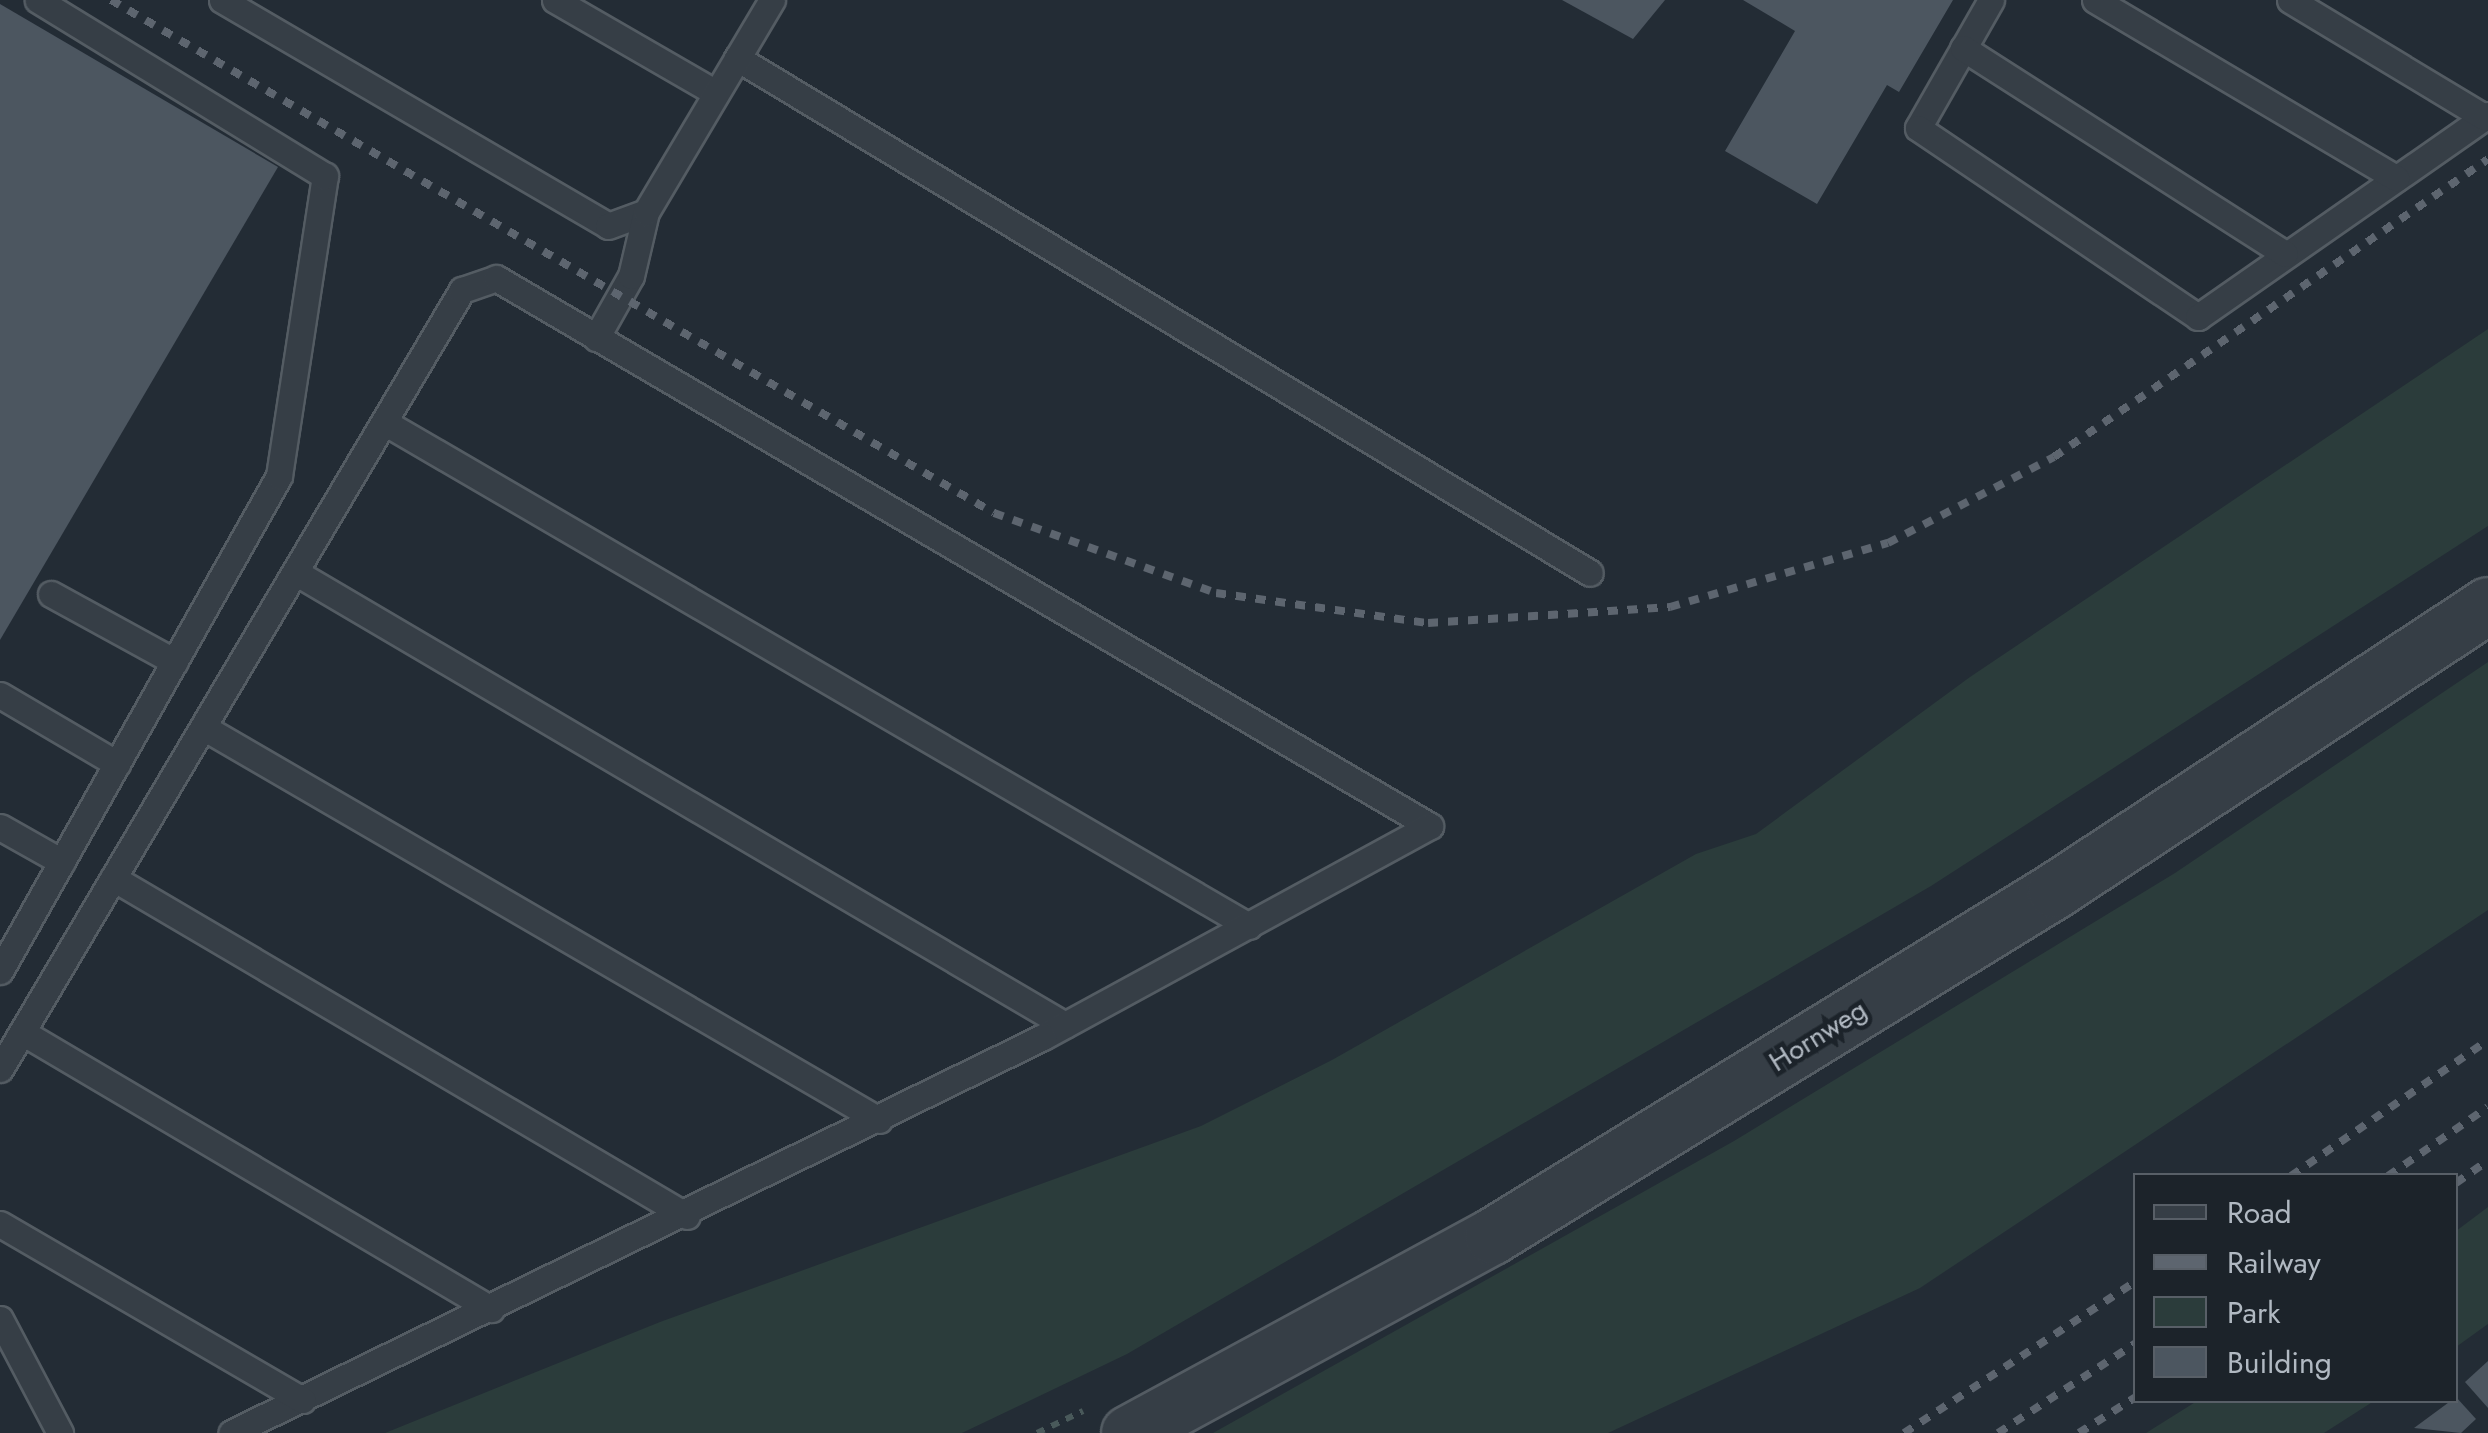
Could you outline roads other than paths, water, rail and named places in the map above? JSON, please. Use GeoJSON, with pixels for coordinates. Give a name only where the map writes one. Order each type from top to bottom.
{"type":"FeatureCollection","features":[{"type":"Feature","properties":{"kind":"street","name":"Hornweg"},"geometry":{"type":"LineString","coordinates":[[1132,1432],[1525,1216],[2055,890],[2488,605]]}},
{"type":"Feature","properties":{"kind":"lane"},"geometry":{"type":"LineString","coordinates":[[4,956],[62,862],[279,476],[325,176],[38,0]]}},
{"type":"Feature","properties":{"kind":"lane"},"geometry":{"type":"LineString","coordinates":[[222,0],[608,226],[646,212]]}},
{"type":"Feature","properties":{"kind":"lane"},"geometry":{"type":"LineString","coordinates":[[555,0],[716,94]]}},
{"type":"Feature","properties":{"kind":"lane"},"geometry":{"type":"LineString","coordinates":[[596,338],[632,276],[646,212],[772,0]]}},
{"type":"Feature","properties":{"kind":"lane"},"geometry":{"type":"LineString","coordinates":[[1991,0],[1918,128],[2198,316],[2486,116],[2290,0]]}},
{"type":"Feature","properties":{"kind":"lane"},"geometry":{"type":"LineString","coordinates":[[2095,0],[2396,178]]}},
{"type":"Feature","properties":{"kind":"lane"},"geometry":{"type":"LineString","coordinates":[[1963,48],[2286,254]]}},
{"type":"Feature","properties":{"kind":"lane"},"geometry":{"type":"LineString","coordinates":[[737,58],[1590,574]]}},
{"type":"Feature","properties":{"kind":"lane"},"geometry":{"type":"LineString","coordinates":[[0,1068],[462,290],[496,278],[1430,826],[1066,1025],[879,1120],[688,1216],[232,1433]]}},
{"type":"Feature","properties":{"kind":"lane"},"geometry":{"type":"LineString","coordinates":[[384,422],[1249,926]]}},
{"type":"Feature","properties":{"kind":"lane"},"geometry":{"type":"LineString","coordinates":[[294,572],[1066,1025]]}},
{"type":"Feature","properties":{"kind":"lane"},"geometry":{"type":"LineString","coordinates":[[51,594],[174,662]]}},
{"type":"Feature","properties":{"kind":"lane"},"geometry":{"type":"LineString","coordinates":[[0,695],[117,764]]}},
{"type":"Feature","properties":{"kind":"lane"},"geometry":{"type":"LineString","coordinates":[[202,727],[879,1120]]}},
{"type":"Feature","properties":{"kind":"lane"},"geometry":{"type":"LineString","coordinates":[[0,827],[62,862]]}},
{"type":"Feature","properties":{"kind":"lane"},"geometry":{"type":"LineString","coordinates":[[113,878],[688,1216]]}},
{"type":"Feature","properties":{"kind":"lane"},"geometry":{"type":"LineString","coordinates":[[22,1032],[491,1310]]}},
{"type":"Feature","properties":{"kind":"lane"},"geometry":{"type":"LineString","coordinates":[[0,1224],[302,1400]]}},
{"type":"Feature","properties":{"kind":"lane"},"geometry":{"type":"LineString","coordinates":[[0,1319],[60,1433]]}},
{"type":"Feature","properties":{"kind":"railway"},"geometry":{"type":"LineString","coordinates":[[111,0],[994,513],[1216,593],[1428,623],[1670,607],[1888,543],[2054,457],[2488,159]]}},
{"type":"Feature","properties":{"kind":"railway"},"geometry":{"type":"LineString","coordinates":[[2295,1173],[2488,1040]]}},
{"type":"Feature","properties":{"kind":"railway"},"geometry":{"type":"LineString","coordinates":[[2392,1173],[2488,1107]]}},
{"type":"Feature","properties":{"kind":"railway"},"geometry":{"type":"LineString","coordinates":[[2458,1182],[2488,1161]]}},
{"type":"Feature","properties":{"kind":"railway"},"geometry":{"type":"LineString","coordinates":[[1904,1433],[2133,1283]]}},
{"type":"Feature","properties":{"kind":"railway"},"geometry":{"type":"LineString","coordinates":[[1998,1433],[2133,1345]]}},
{"type":"Feature","properties":{"kind":"railway"},"geometry":{"type":"LineString","coordinates":[[2079,1433],[2133,1399]]}}]}
